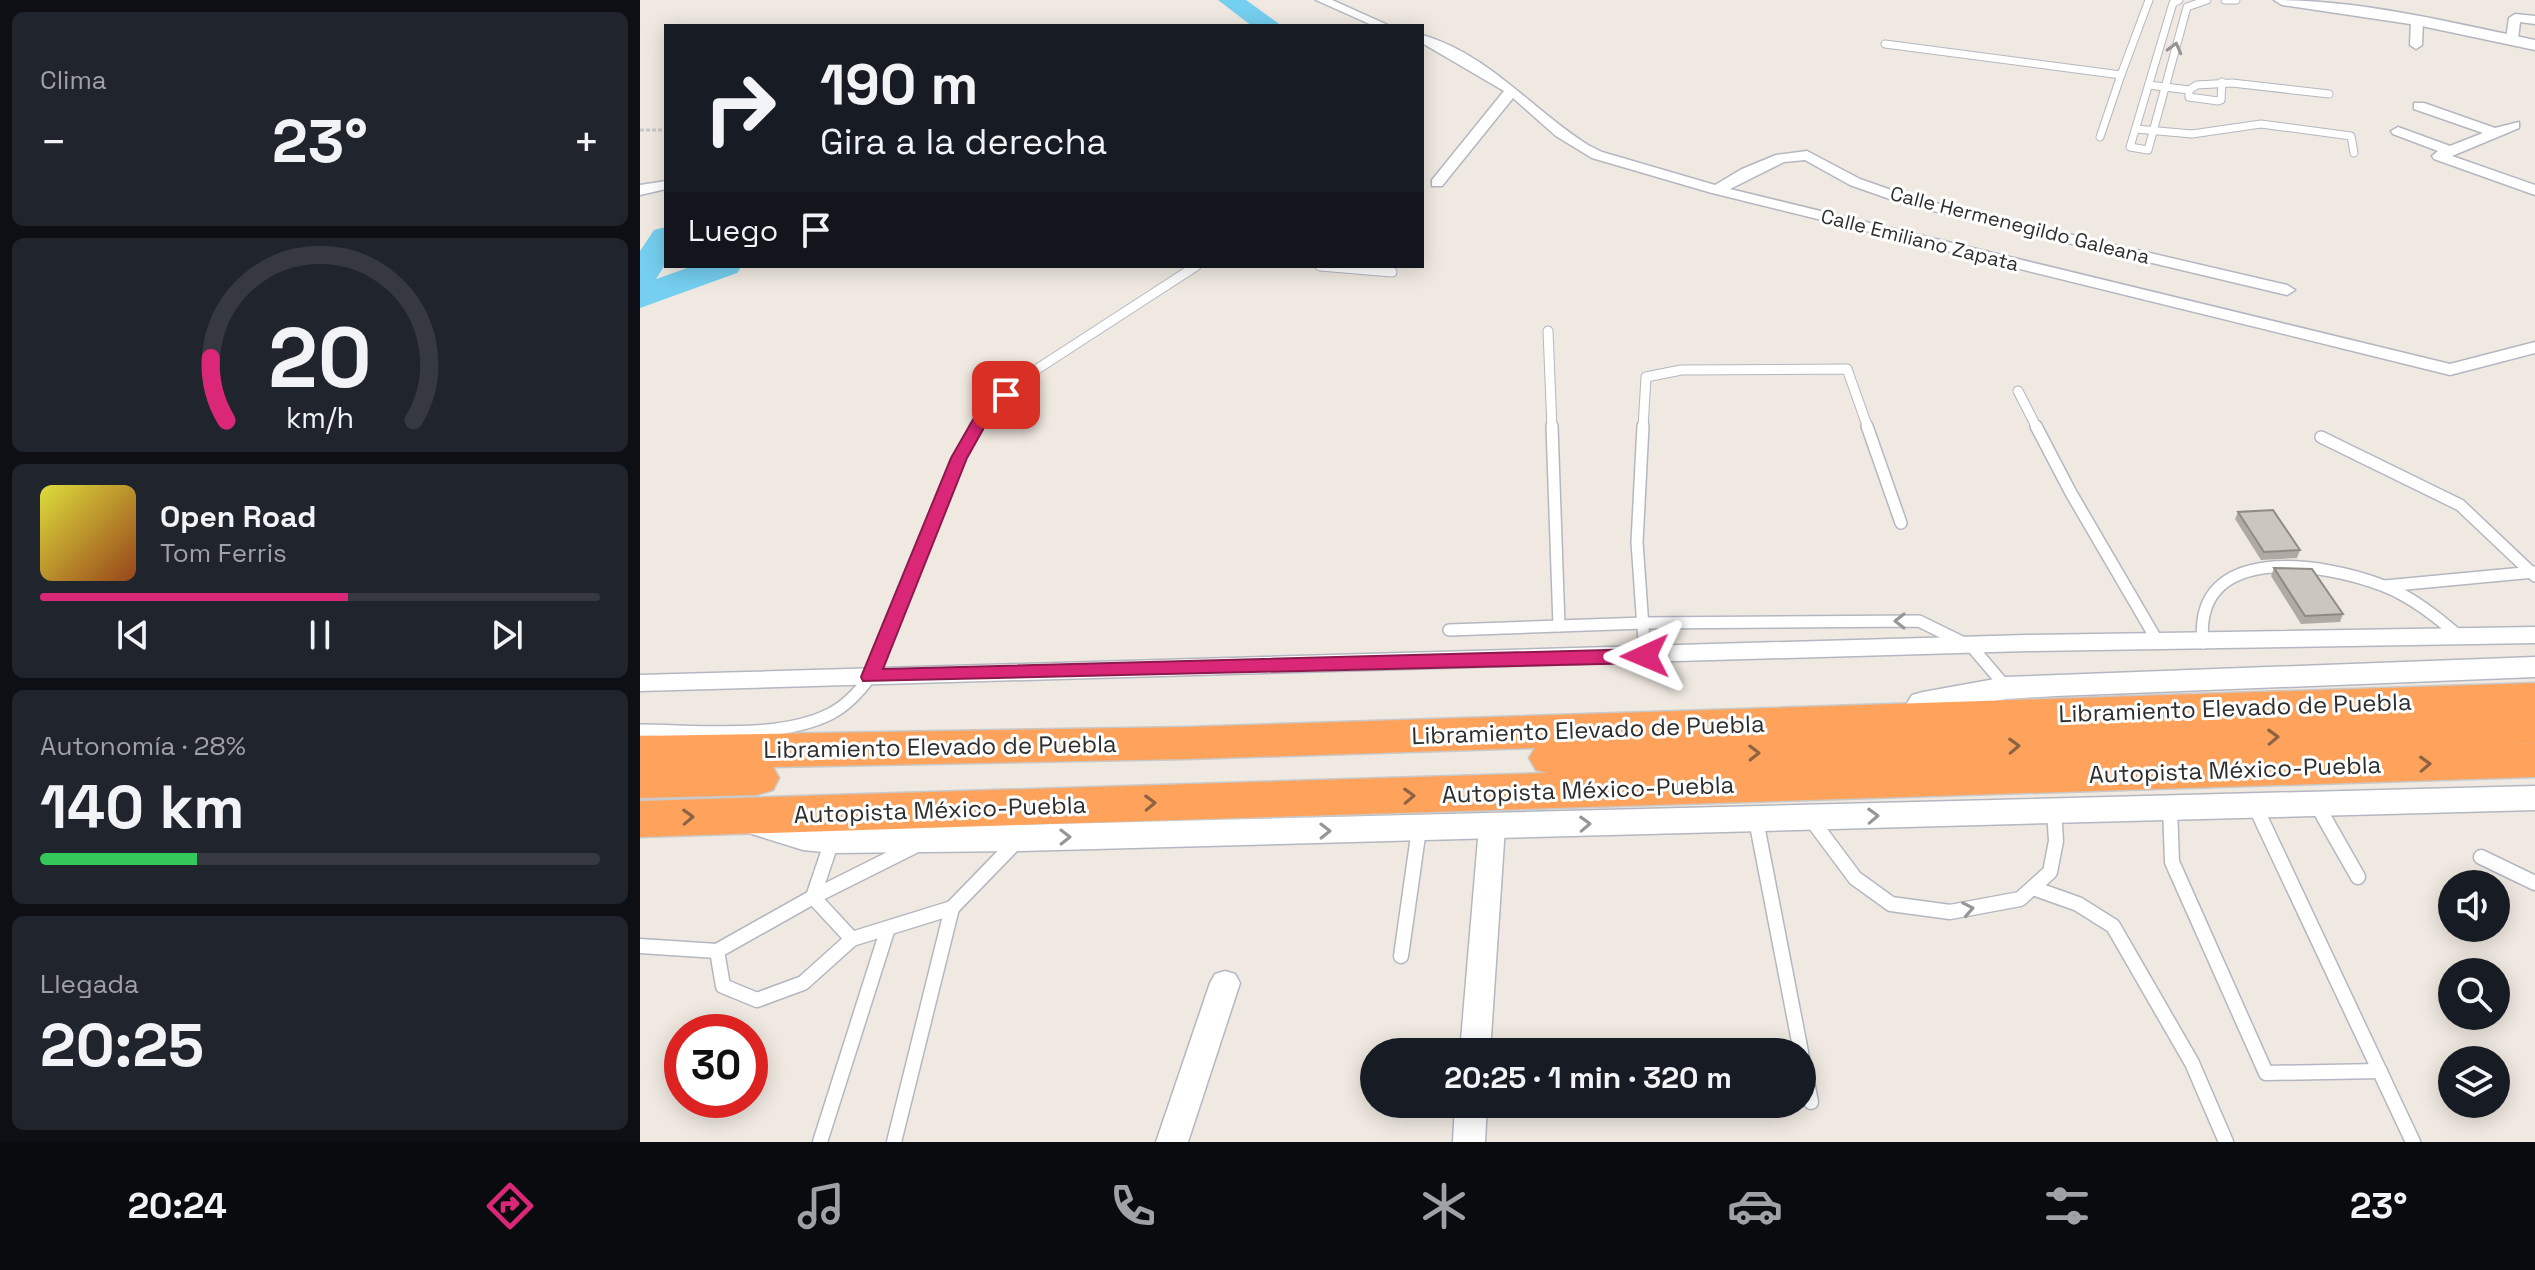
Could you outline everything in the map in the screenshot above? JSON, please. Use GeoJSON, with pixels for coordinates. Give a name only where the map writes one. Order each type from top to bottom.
{"type":"FeatureCollection","features":[{"type":"Feature","properties":{"kind":"highway"},"geometry":{"type":"LineString","coordinates":[[640,736],[1923,703],[2535,682]]}},
{"type":"Feature","properties":{"kind":"highway","name":"Libramiento Elevado de Puebla"},"geometry":{"type":"LineString","coordinates":[[640,753],[1203,743],[2535,698]]}},
{"type":"Feature","properties":{"kind":"highway","name":"Libramiento Elevado de Puebla"},"geometry":{"type":"LineString","coordinates":[[640,781],[1937,749],[2535,727]]}},
{"type":"Feature","properties":{"kind":"highway","name":"Autopista México-Puebla"},"geometry":{"type":"LineString","coordinates":[[640,819],[2535,760]]}},
{"type":"Feature","properties":{"kind":"main road"},"geometry":{"type":"LineString","coordinates":[[2282,0],[2334,3],[2535,45]]}},
{"type":"Feature","properties":{"kind":"street"},"geometry":{"type":"LineString","coordinates":[[1322,0],[1379,24]]}},
{"type":"Feature","properties":{"kind":"street"},"geometry":{"type":"LineString","coordinates":[[2512,39],[2515,18],[2535,20]]}},
{"type":"Feature","properties":{"kind":"street"},"geometry":{"type":"LineString","coordinates":[[2416,45],[2417,20]]}},
{"type":"Feature","properties":{"kind":"street","name":"Calle Emiliano Zapata"},"geometry":{"type":"LineString","coordinates":[[1429,41],[1512,90],[1551,128],[1580,147],[1597,155],[1717,190],[2450,370],[2535,347]]}},
{"type":"Feature","properties":{"kind":"street"},"geometry":{"type":"LineString","coordinates":[[1437,183],[1512,90]]}},
{"type":"Feature","properties":{"kind":"street"},"geometry":{"type":"LineString","coordinates":[[2419,106],[2496,133]]}},
{"type":"Feature","properties":{"kind":"street"},"geometry":{"type":"LineString","coordinates":[[2445,153],[2514,125]]}},
{"type":"Feature","properties":{"kind":"street"},"geometry":{"type":"LineString","coordinates":[[2398,131],[2535,190]]}},
{"type":"Feature","properties":{"kind":"street","name":"Calle Hermenegildo Galeana"},"geometry":{"type":"LineString","coordinates":[[1717,190],[1747,172],[1781,158],[1807,155],[1855,182],[1909,201],[2287,290]]}},
{"type":"Feature","properties":{"kind":"street"},"geometry":{"type":"LineString","coordinates":[[640,190],[664,185]]}},
{"type":"Feature","properties":{"kind":"street"},"geometry":{"type":"LineString","coordinates":[[640,683],[2158,642],[2535,635]]}},
{"type":"Feature","properties":{"kind":"street"},"geometry":{"type":"LineString","coordinates":[[1923,703],[2006,688],[2535,667]]}},
{"type":"Feature","properties":{"kind":"street"},"geometry":{"type":"LineString","coordinates":[[739,816],[803,837],[833,840],[1419,829],[2535,798]]}},
{"type":"Feature","properties":{"kind":"street"},"geometry":{"type":"LineString","coordinates":[[1476,1038],[1492,827]]}},
{"type":"Feature","properties":{"kind":"street"},"geometry":{"type":"LineString","coordinates":[[1172,1142],[1225,983]]}},
{"type":"Feature","properties":{"kind":"street"},"geometry":{"type":"LineString","coordinates":[[1469,1142],[1470,1118]]}},
{"type":"Feature","properties":{"kind":"lane"},"geometry":{"type":"LineString","coordinates":[[2100,137],[2149,0]]}},
{"type":"Feature","properties":{"kind":"lane"},"geometry":{"type":"LineString","coordinates":[[2179,0],[2173,3],[2130,147],[2148,150],[2187,7],[2207,0]]}},
{"type":"Feature","properties":{"kind":"lane"},"geometry":{"type":"LineString","coordinates":[[2225,0],[2236,0]]}},
{"type":"Feature","properties":{"kind":"lane"},"geometry":{"type":"LineString","coordinates":[[2167,23],[2181,25]]}},
{"type":"Feature","properties":{"kind":"lane"},"geometry":{"type":"LineString","coordinates":[[1885,44],[2121,75]]}},
{"type":"Feature","properties":{"kind":"lane"},"geometry":{"type":"LineString","coordinates":[[2149,85],[2189,90],[2197,83],[2222,82],[2329,94]]}},
{"type":"Feature","properties":{"kind":"lane"},"geometry":{"type":"LineString","coordinates":[[2189,90],[2189,97],[2193,99],[2218,101],[2221,100],[2222,82]]}},
{"type":"Feature","properties":{"kind":"lane"},"geometry":{"type":"LineString","coordinates":[[2136,129],[2192,134],[2261,124],[2351,136],[2354,153]]}},
{"type":"Feature","properties":{"kind":"lane"},"geometry":{"type":"LineString","coordinates":[[2291,142],[2293,128]]}},
{"type":"Feature","properties":{"kind":"lane"},"geometry":{"type":"LineString","coordinates":[[640,730],[792,727],[827,716],[853,698],[870,677],[959,458],[983,414],[1028,375],[1193,268]]}},
{"type":"Feature","properties":{"kind":"lane"},"geometry":{"type":"LineString","coordinates":[[1344,268],[1392,272]]}},
{"type":"Feature","properties":{"kind":"lane"},"geometry":{"type":"LineString","coordinates":[[1548,331],[1559,626]]}},
{"type":"Feature","properties":{"kind":"lane"},"geometry":{"type":"LineString","coordinates":[[1645,656],[1637,542],[1646,377],[1681,370],[1847,369],[1901,523]]}},
{"type":"Feature","properties":{"kind":"lane"},"geometry":{"type":"LineString","coordinates":[[2018,391],[2071,493],[2158,642]]}},
{"type":"Feature","properties":{"kind":"lane"},"geometry":{"type":"LineString","coordinates":[[2321,437],[2460,505],[2534,573]]}},
{"type":"Feature","properties":{"kind":"lane"},"geometry":{"type":"LineString","coordinates":[[2203,643],[2202,612],[2207,600],[2227,580],[2242,573],[2279,567],[2321,568],[2385,586],[2423,607],[2460,637]]}},
{"type":"Feature","properties":{"kind":"lane"},"geometry":{"type":"LineString","coordinates":[[2385,586],[2534,573]]}},
{"type":"Feature","properties":{"kind":"lane"},"geometry":{"type":"LineString","coordinates":[[1449,630],[1644,623],[1919,621],[1972,647],[2006,688]]}},
{"type":"Feature","properties":{"kind":"lane"},"geometry":{"type":"LineString","coordinates":[[2316,804],[2358,877]]}},
{"type":"Feature","properties":{"kind":"lane"},"geometry":{"type":"LineString","coordinates":[[2255,806],[2413,1142]]}},
{"type":"Feature","properties":{"kind":"lane"},"geometry":{"type":"LineString","coordinates":[[2170,807],[2172,862],[2266,1073],[2380,1071]]}},
{"type":"Feature","properties":{"kind":"lane"},"geometry":{"type":"LineString","coordinates":[[1810,818],[1855,878],[1891,904],[1950,912],[2020,899],[2050,872],[2056,841],[2054,810]]}},
{"type":"Feature","properties":{"kind":"lane"},"geometry":{"type":"LineString","coordinates":[[1756,819],[1799,1038]]}},
{"type":"Feature","properties":{"kind":"lane"},"geometry":{"type":"LineString","coordinates":[[1401,956],[1419,829]]}},
{"type":"Feature","properties":{"kind":"lane"},"geometry":{"type":"LineString","coordinates":[[717,951],[723,986],[757,1000],[803,983],[852,939],[887,931],[952,908],[1020,838]]}},
{"type":"Feature","properties":{"kind":"lane"},"geometry":{"type":"LineString","coordinates":[[642,949],[717,951],[813,897],[928,839]]}},
{"type":"Feature","properties":{"kind":"lane"},"geometry":{"type":"LineString","coordinates":[[813,897],[833,840]]}},
{"type":"Feature","properties":{"kind":"lane"},"geometry":{"type":"LineString","coordinates":[[2481,857],[2535,883]]}},
{"type":"Feature","properties":{"kind":"lane"},"geometry":{"type":"LineString","coordinates":[[2033,888],[2078,904],[2113,926],[2192,1063],[2226,1142]]}},
{"type":"Feature","properties":{"kind":"lane"},"geometry":{"type":"LineString","coordinates":[[813,897],[852,939]]}},
{"type":"Feature","properties":{"kind":"lane"},"geometry":{"type":"LineString","coordinates":[[894,1142],[952,908]]}},
{"type":"Feature","properties":{"kind":"lane"},"geometry":{"type":"LineString","coordinates":[[820,1142],[887,931]]}},
{"type":"Feature","properties":{"kind":"path"},"geometry":{"type":"LineString","coordinates":[[640,130],[664,130]]}},
{"type":"Feature","properties":{"kind":"building"},"geometry":{"type":"Polygon","coordinates":[[[2273,510],[2300,550],[2264,552],[2238,512],[2273,510]]]}},
{"type":"Feature","properties":{"kind":"building"},"geometry":{"type":"Polygon","coordinates":[[[2274,568],[2312,569],[2343,614],[2305,616],[2274,568]]]}},
{"type":"Feature","properties":{"kind":"waterway"},"geometry":{"type":"LineString","coordinates":[[1230,0],[1266,24]]}},
{"type":"Feature","properties":{"kind":"waterway"},"geometry":{"type":"LineString","coordinates":[[640,277],[664,240]]}},
{"type":"Feature","properties":{"kind":"waterway"},"geometry":{"type":"LineString","coordinates":[[640,297],[720,268]]}},
{"type":"Feature","properties":{"kind":"route"},"geometry":{"type":"LineString","coordinates":[[1006,395],[983,414],[959,458],[870,677],[1645,656]]}}]}
